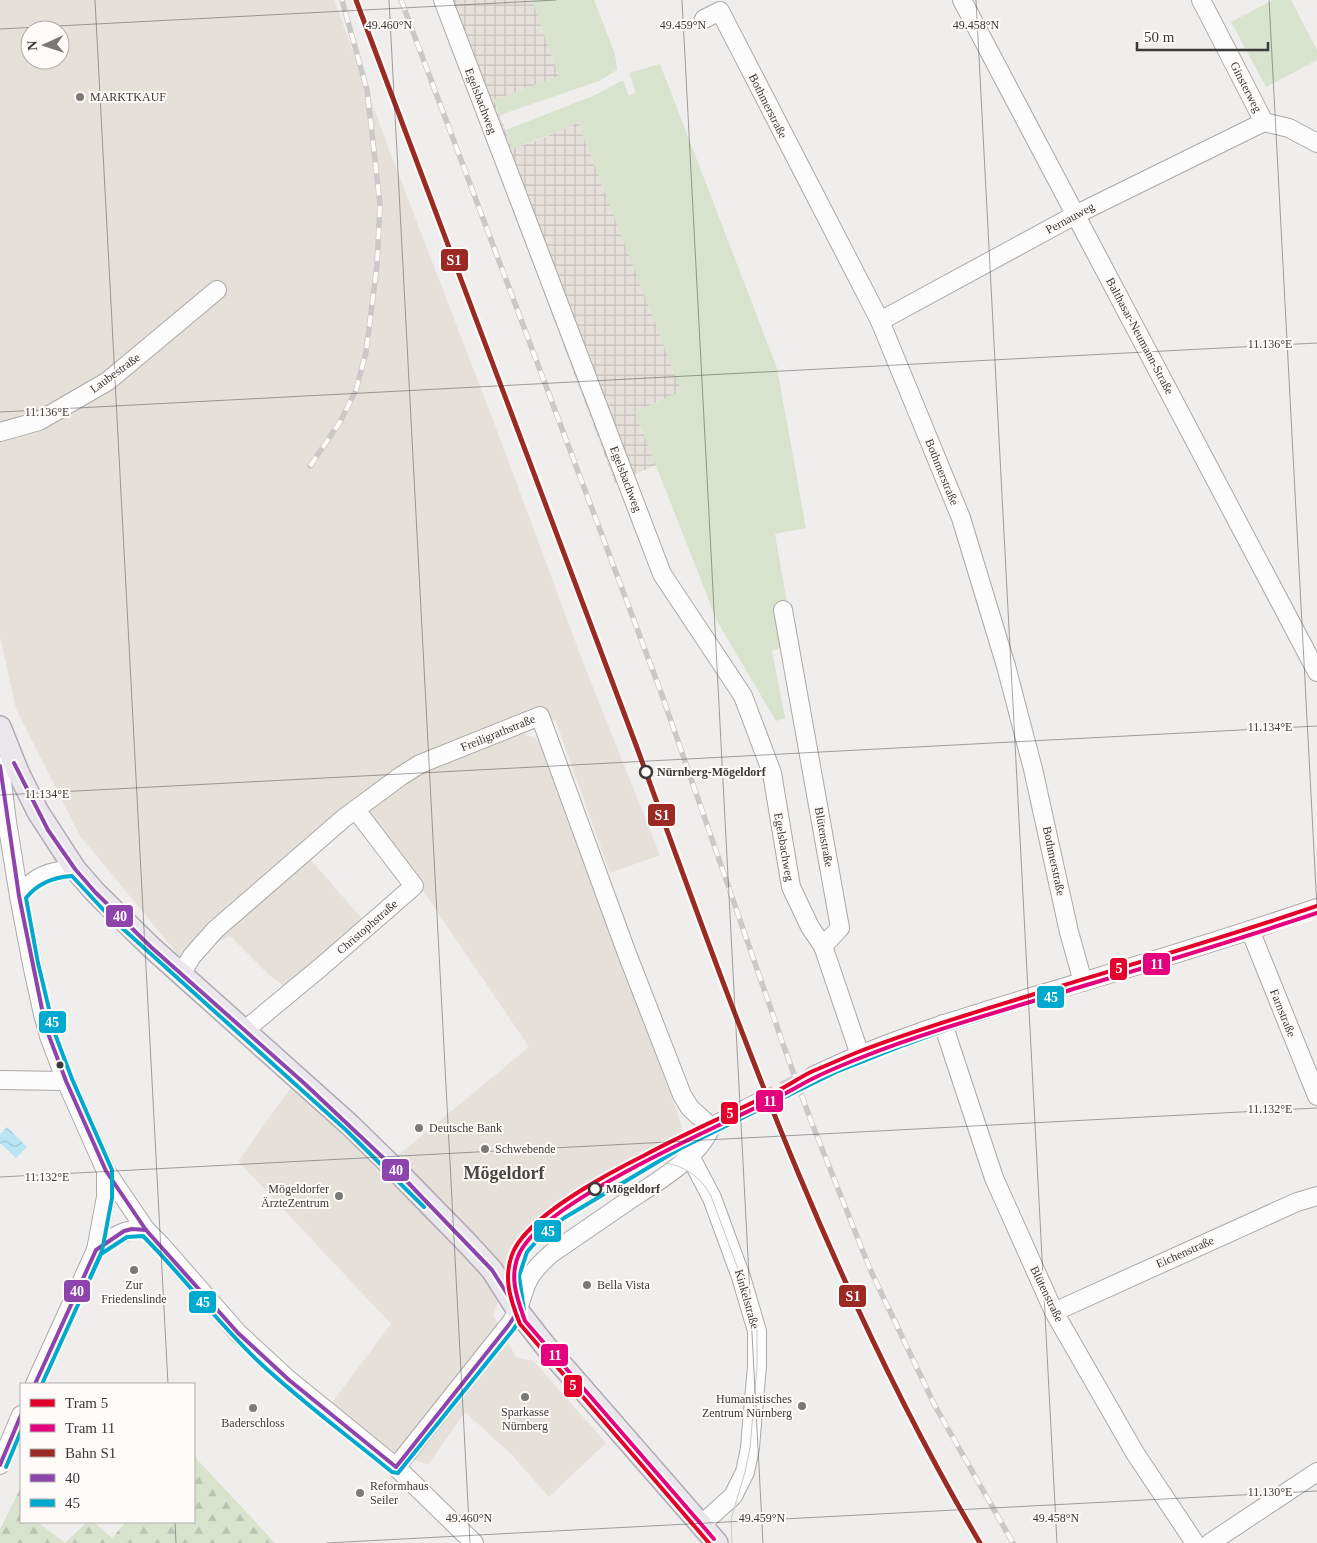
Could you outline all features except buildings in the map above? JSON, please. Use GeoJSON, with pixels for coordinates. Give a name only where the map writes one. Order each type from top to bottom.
{"type":"FeatureCollection","features":[{"type":"Feature","properties":{"kind":"main road"},"geometry":{"type":"LineString","coordinates":[[0,727],[18,772],[38,812],[76,869],[115,913],[393,1166],[492,1270],[518,1311],[591,1399],[712,1538]]}},
{"type":"Feature","properties":{"kind":"street","name":"Egelsbachweg"},"geometry":{"type":"LineString","coordinates":[[443,0],[662,574],[743,696],[772,773],[791,888],[810,928],[823,946]]}},
{"type":"Feature","properties":{"kind":"street","name":"Balthasar-Neumann-Straße"},"geometry":{"type":"LineString","coordinates":[[962,0],[1077,214],[1317,672]]}},
{"type":"Feature","properties":{"kind":"street","name":"Ginsterweg"},"geometry":{"type":"LineString","coordinates":[[1201,0],[1264,122],[1289,128],[1317,144]]}},
{"type":"Feature","properties":{"kind":"street","name":"Bothmerstraße"},"geometry":{"type":"LineString","coordinates":[[704,19],[720,11],[880,321],[961,518],[1006,666],[1033,769],[1069,932],[1083,982]]}},
{"type":"Feature","properties":{"kind":"street","name":"Pernauweg"},"geometry":{"type":"LineString","coordinates":[[880,321],[1077,214],[1264,122]]}},
{"type":"Feature","properties":{"kind":"street","name":"Laubestraße"},"geometry":{"type":"LineString","coordinates":[[0,432],[39,421],[108,381],[217,290]]}},
{"type":"Feature","properties":{"kind":"street","name":"Blütenstraße"},"geometry":{"type":"LineString","coordinates":[[783,610],[840,928],[823,946]]}},
{"type":"Feature","properties":{"kind":"street","name":"Freiligrathstraße"},"geometry":{"type":"LineString","coordinates":[[181,974],[192,956],[215,930],[356,810],[420,764],[540,716],[628,957],[682,1095],[690,1108],[711,1128]]}},
{"type":"Feature","properties":{"kind":"street"},"geometry":{"type":"LineString","coordinates":[[0,766],[19,896],[43,1014],[49,1036],[66,1080],[106,1171],[146,1230],[161,1244],[215,1308],[261,1355],[396,1467],[474,1543]]}},
{"type":"Feature","properties":{"kind":"street","name":"Christophstraße"},"geometry":{"type":"LineString","coordinates":[[245,1030],[414,886],[356,810]]}},
{"type":"Feature","properties":{"kind":"street"},"geometry":{"type":"LineString","coordinates":[[19,896],[25,888],[39,877],[60,870],[76,869]]}},
{"type":"Feature","properties":{"kind":"street"},"geometry":{"type":"LineString","coordinates":[[814,1076],[860,1055],[944,1024],[1317,908]]}},
{"type":"Feature","properties":{"kind":"street","name":"Farnstraße"},"geometry":{"type":"LineString","coordinates":[[1250,930],[1317,1096]]}},
{"type":"Feature","properties":{"kind":"street"},"geometry":{"type":"LineString","coordinates":[[823,946],[860,1055]]}},
{"type":"Feature","properties":{"kind":"street","name":"Blütenstraße"},"geometry":{"type":"LineString","coordinates":[[944,1024],[994,1178],[1054,1312],[1135,1453],[1195,1543]]}},
{"type":"Feature","properties":{"kind":"street"},"geometry":{"type":"LineString","coordinates":[[0,1080],[66,1080]]}},
{"type":"Feature","properties":{"kind":"street"},"geometry":{"type":"LineString","coordinates":[[396,1467],[508,1326],[518,1311],[529,1278],[540,1264],[552,1253],[671,1172],[690,1156],[711,1128],[758,1102]]}},
{"type":"Feature","properties":{"kind":"street","name":"Kinkelstraße"},"geometry":{"type":"LineString","coordinates":[[690,1156],[712,1198],[741,1277],[757,1331],[754,1404],[750,1448],[745,1472],[712,1538]]}},
{"type":"Feature","properties":{"kind":"street"},"geometry":{"type":"LineString","coordinates":[[35,1383],[96,1250],[106,1198],[106,1171]]}},
{"type":"Feature","properties":{"kind":"street","name":"Eichenstraße"},"geometry":{"type":"LineString","coordinates":[[1054,1312],[1297,1202],[1317,1196]]}},
{"type":"Feature","properties":{"kind":"street"},"geometry":{"type":"LineString","coordinates":[[96,1250],[124,1231],[146,1230]]}},
{"type":"Feature","properties":{"kind":"street"},"geometry":{"type":"LineString","coordinates":[[0,1465],[20,1416]]}},
{"type":"Feature","properties":{"kind":"street"},"geometry":{"type":"LineString","coordinates":[[1210,1543],[1317,1472]]}},
{"type":"Feature","properties":{"kind":"shaded area"},"geometry":{"type":"Polygon","coordinates":[[[0,0],[334,0],[583,662],[660,855],[610,873],[555,719],[524,734],[535,738],[543,748],[590,869],[681,1123],[682,1131],[681,1140],[673,1154],[525,1230],[493,1315],[516,1357],[533,1361],[606,1443],[549,1497],[512,1455],[465,1412],[428,1465],[389,1450],[330,1405],[391,1324],[238,1161],[300,1075],[391,1161],[529,1047],[367,808],[311,860],[364,921],[288,989],[270,976],[230,936],[181,958],[80,836],[16,709],[0,637],[0,0]]]}},
{"type":"Feature","properties":{"kind":"shaded area"},"geometry":{"type":"Polygon","coordinates":[[[434,0],[532,0],[559,76],[494,100],[512,148],[530,143],[578,122],[682,391],[635,412],[656,465],[615,483],[434,0]]]}},
{"type":"Feature","properties":{"kind":"green space"},"geometry":{"type":"Polygon","coordinates":[[[532,0],[594,0],[615,54],[617,70],[599,81],[500,115],[494,100],[559,76],[532,0]]]}},
{"type":"Feature","properties":{"kind":"green space"},"geometry":{"type":"Polygon","coordinates":[[[1273,0],[1291,0],[1317,50],[1317,60],[1266,87],[1231,22],[1273,0]]]}},
{"type":"Feature","properties":{"kind":"green space"},"geometry":{"type":"Polygon","coordinates":[[[660,64],[777,368],[806,528],[775,534],[788,609],[783,647],[772,651],[785,718],[776,721],[717,621],[635,412],[681,391],[578,122],[570,127],[512,149],[506,130],[595,95],[623,80],[629,96],[636,92],[629,73],[660,64]]]}},
{"type":"Feature","properties":{"kind":"green space"},"geometry":{"type":"Polygon","coordinates":[[[195,1457],[275,1543],[65,1543],[86,1523],[95,1523],[112,1538],[125,1523],[195,1523],[195,1457]]]}},
{"type":"Feature","properties":{"kind":"green space"},"geometry":{"type":"Polygon","coordinates":[[[20,1489],[20,1523],[39,1523],[65,1543],[0,1543],[0,1529],[20,1489]]]}},
{"type":"Feature","properties":{"kind":"water"},"geometry":{"type":"Polygon","coordinates":[[[7,1127],[27,1147],[16,1158],[0,1143],[0,1134],[7,1127]]]}},
{"type":"Feature","properties":{"kind":"tunnel"},"geometry":{"type":"LineString","coordinates":[[759,1102],[813,1076]]}},
{"type":"Feature","properties":{"kind":"tram line","name":"5"},"geometry":{"type":"LineString","coordinates":[[709,1543],[520,1324],[513,1306],[508,1269],[514,1250],[523,1236],[537,1222],[592,1183],[677,1138],[780,1090],[813,1071],[852,1054],[949,1021],[1317,906]]}},
{"type":"Feature","properties":{"kind":"tram line","name":"11"},"geometry":{"type":"LineString","coordinates":[[714,1539],[525,1321],[519,1304],[514,1278],[516,1261],[529,1239],[560,1212],[617,1176],[783,1095],[821,1074],[882,1050],[949,1027],[1317,913]]}},
{"type":"Feature","properties":{"kind":"tram line"},"geometry":{"type":"LineString","coordinates":[[606,1175],[628,1166],[658,1162],[680,1167],[698,1178],[711,1196],[741,1277],[757,1331],[757,1366],[750,1448],[731,1519],[732,1543]]}},
{"type":"Feature","properties":{"kind":"railway"},"geometry":{"type":"LineString","coordinates":[[310,466],[340,422],[356,390],[366,352],[377,265],[380,204],[367,90],[342,0]]}},
{"type":"Feature","properties":{"kind":"railway"},"geometry":{"type":"LineString","coordinates":[[401,0],[662,695],[811,1121],[870,1269],[935,1406],[1013,1543]]}},
{"type":"Feature","properties":{"kind":"rail line","name":"S1"},"geometry":{"type":"LineString","coordinates":[[356,0],[567,558],[749,1051],[832,1252],[878,1351],[927,1448],[980,1543]]}},
{"type":"Feature","properties":{"kind":"transit line","name":"40"},"geometry":{"type":"LineString","coordinates":[[14,763],[48,830],[75,869],[95,892],[151,947],[305,1084],[393,1167],[492,1270],[518,1311]]}},
{"type":"Feature","properties":{"kind":"transit line","name":"40"},"geometry":{"type":"LineString","coordinates":[[0,766],[19,896],[43,1014],[66,1081],[106,1171],[146,1230],[238,1333],[289,1380],[396,1467]]}},
{"type":"Feature","properties":{"kind":"transit line","name":"45"},"geometry":{"type":"LineString","coordinates":[[90,1278],[102,1251],[112,1198],[112,1170],[72,1079],[55,1034],[38,963],[26,898],[36,888],[58,878],[72,876],[111,918],[346,1130],[424,1207]]}},
{"type":"Feature","properties":{"kind":"transit line","name":"45"},"geometry":{"type":"LineString","coordinates":[[42,1383],[101,1254],[127,1237],[143,1236],[257,1360],[323,1417],[392,1472],[398,1473],[524,1314],[519,1276],[527,1252],[541,1236],[564,1218],[681,1148],[836,1072],[945,1030],[1317,915]]}},
{"type":"Feature","properties":{"kind":"transit line","name":"40"},"geometry":{"type":"LineString","coordinates":[[35,1383],[96,1250],[124,1231],[132,1229],[146,1230]]}},
{"type":"Feature","properties":{"kind":"transit line","name":"40"},"geometry":{"type":"LineString","coordinates":[[396,1467],[518,1311]]}},
{"type":"Feature","properties":{"kind":"transit line","name":"40"},"geometry":{"type":"LineString","coordinates":[[0,1465],[20,1417]]}},
{"type":"Feature","properties":{"kind":"transit line","name":"45"},"geometry":{"type":"LineString","coordinates":[[6,1467],[20,1433]]}},
{"type":"Feature","properties":{"kind":"place","name":"MARKTKAUF"},"geometry":{"type":"Point","coordinates":[80,97]}},
{"type":"Feature","properties":{"kind":"place","name":"Nürnberg-Mögeldorf"},"geometry":{"type":"Point","coordinates":[646,772]}},
{"type":"Feature","properties":{"kind":"place","name":"Deutsche Bank"},"geometry":{"type":"Point","coordinates":[419,1128]}},
{"type":"Feature","properties":{"kind":"place","name":"Schwebende"},"geometry":{"type":"Point","coordinates":[485,1149]}},
{"type":"Feature","properties":{"kind":"place","name":"Mögeldorf"},"geometry":{"type":"Point","coordinates":[595,1189]}},
{"type":"Feature","properties":{"kind":"place","name":"Mögeldorfer ÄrzteZentrum"},"geometry":{"type":"Point","coordinates":[339,1196]}},
{"type":"Feature","properties":{"kind":"place","name":"Zur Friedenslinde"},"geometry":{"type":"Point","coordinates":[134,1270]}},
{"type":"Feature","properties":{"kind":"place","name":"Bella Vista"},"geometry":{"type":"Point","coordinates":[587,1285]}},
{"type":"Feature","properties":{"kind":"place","name":"Sparkasse Nürnberg"},"geometry":{"type":"Point","coordinates":[525,1397]}},
{"type":"Feature","properties":{"kind":"place","name":"Humanistisches Zentrum Nürnberg"},"geometry":{"type":"Point","coordinates":[802,1406]}},
{"type":"Feature","properties":{"kind":"place","name":"Baderschloss"},"geometry":{"type":"Point","coordinates":[253,1408]}},
{"type":"Feature","properties":{"kind":"place","name":"Reformhaus Seiler"},"geometry":{"type":"Point","coordinates":[360,1493]}},
{"type":"Feature","properties":{"kind":"district","name":"Mögeldorf"},"geometry":{"type":"Point","coordinates":[504,1173]}}]}
